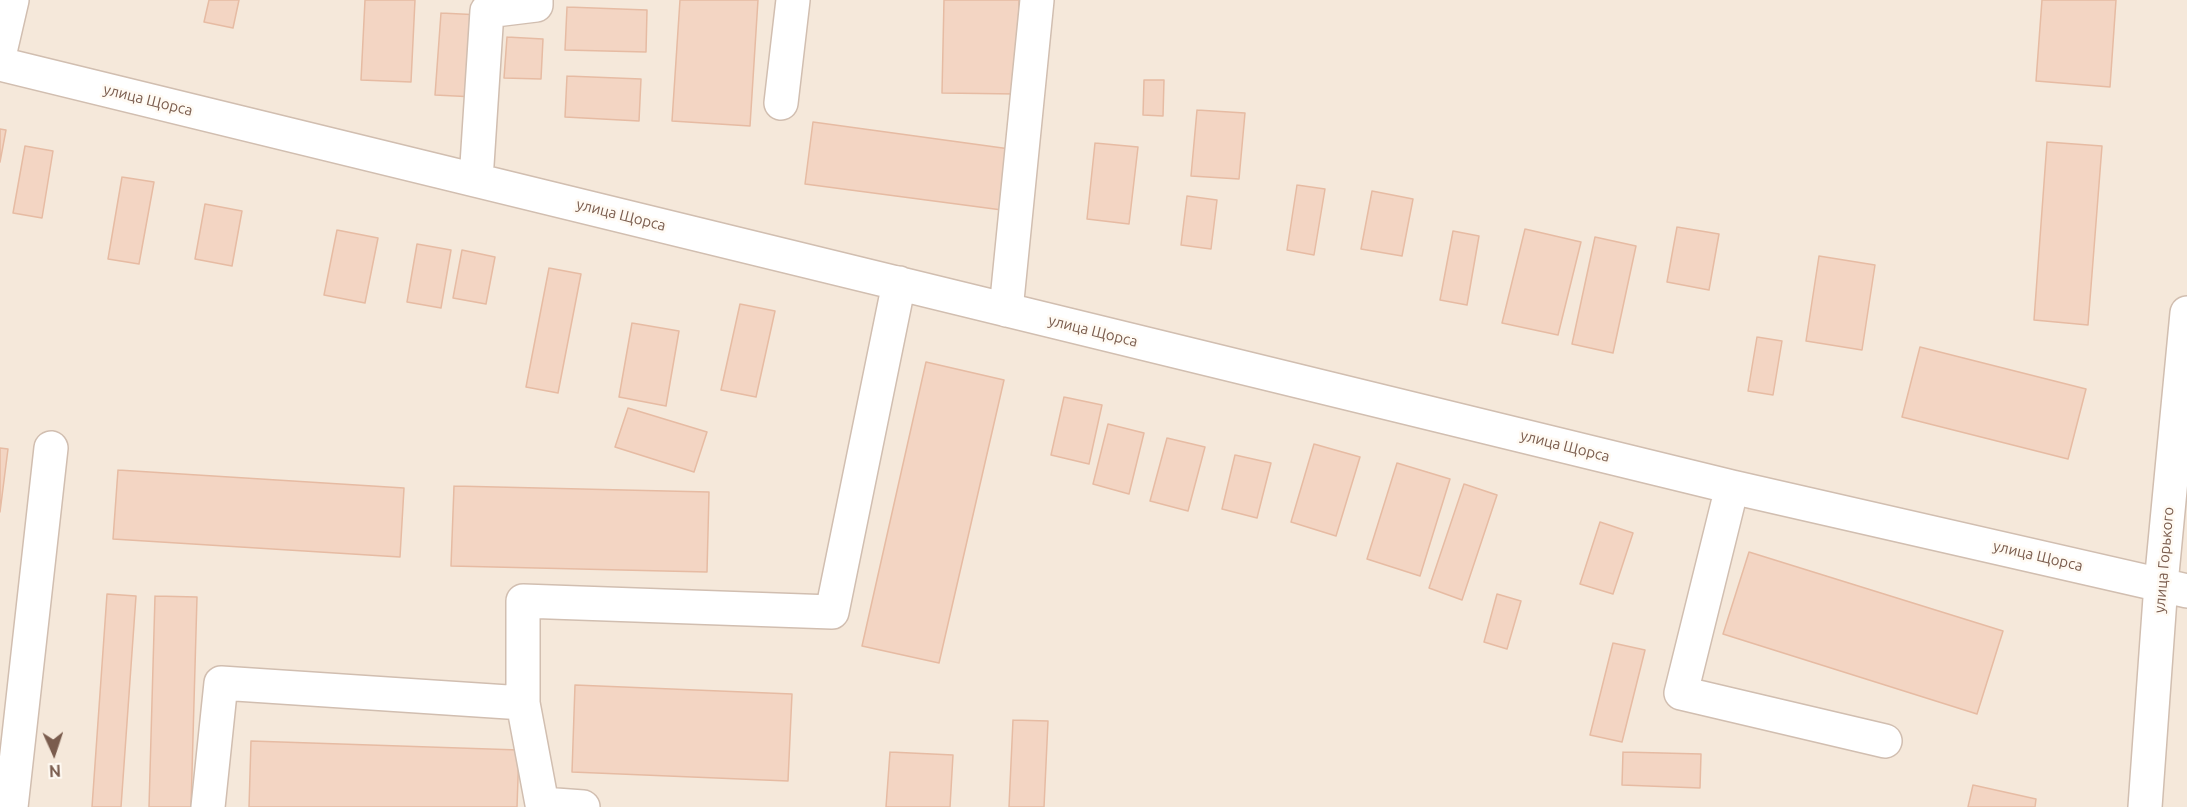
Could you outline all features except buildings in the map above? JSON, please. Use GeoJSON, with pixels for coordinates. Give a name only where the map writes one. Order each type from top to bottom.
{"type":"FeatureCollection","features":[{"type":"Feature","properties":{"kind":"street"},"geometry":{"type":"LineString","coordinates":[[0,52],[12,0]]}},
{"type":"Feature","properties":{"kind":"street"},"geometry":{"type":"LineString","coordinates":[[476,180],[487,11],[536,4],[536,0]]}},
{"type":"Feature","properties":{"kind":"street"},"geometry":{"type":"LineString","coordinates":[[781,103],[793,0]]}},
{"type":"Feature","properties":{"kind":"street"},"geometry":{"type":"LineString","coordinates":[[1006,309],[1037,0]]}},
{"type":"Feature","properties":{"kind":"street","name":"улица Щорса"},"geometry":{"type":"LineString","coordinates":[[0,64],[1732,487],[2174,588]]}},
{"type":"Feature","properties":{"kind":"street"},"geometry":{"type":"LineString","coordinates":[[583,807],[542,804],[523,703],[523,601],[832,612],[899,284]]}},
{"type":"Feature","properties":{"kind":"street","name":"улица Горького"},"geometry":{"type":"LineString","coordinates":[[2145,807],[2174,588],[2187,313]]}},
{"type":"Feature","properties":{"kind":"street"},"geometry":{"type":"LineString","coordinates":[[11,807],[51,448]]}},
{"type":"Feature","properties":{"kind":"street"},"geometry":{"type":"LineString","coordinates":[[1732,487],[1681,693],[1885,741]]}},
{"type":"Feature","properties":{"kind":"street"},"geometry":{"type":"LineString","coordinates":[[208,807],[221,683],[523,703]]}},
{"type":"Feature","properties":{"kind":"shaded area"},"geometry":{"type":"Polygon","coordinates":[[[0,0],[2187,0],[2187,807],[0,807],[0,0]]]}}]}
